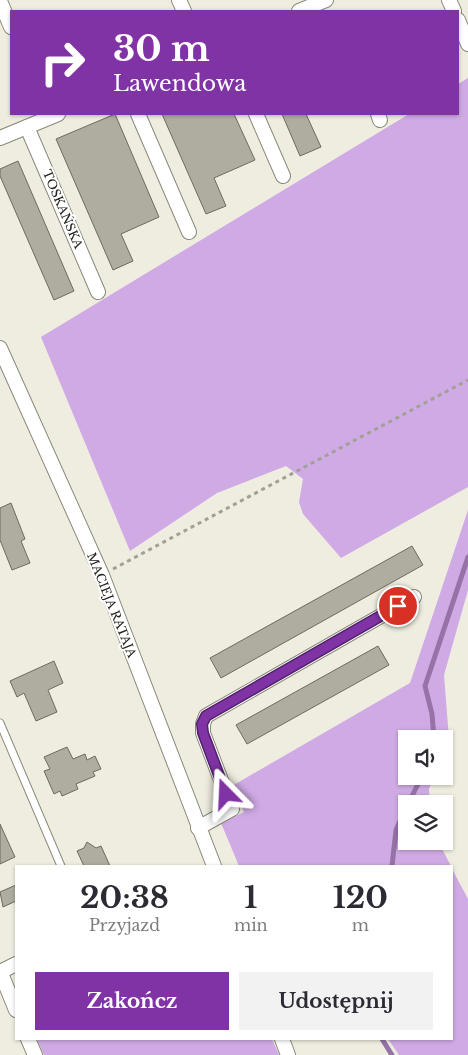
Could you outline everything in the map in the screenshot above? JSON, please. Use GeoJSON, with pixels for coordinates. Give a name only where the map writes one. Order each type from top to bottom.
{"type":"FeatureCollection","features":[{"type":"Feature","properties":{"kind":"street"},"geometry":{"type":"LineString","coordinates":[[303,10],[328,0]]}},
{"type":"Feature","properties":{"kind":"street"},"geometry":{"type":"LineString","coordinates":[[0,1],[10,25]]}},
{"type":"Feature","properties":{"kind":"street"},"geometry":{"type":"LineString","coordinates":[[459,22],[468,44]]}},
{"type":"Feature","properties":{"kind":"street"},"geometry":{"type":"LineString","coordinates":[[0,138],[52,115]]}},
{"type":"Feature","properties":{"kind":"street"},"geometry":{"type":"LineString","coordinates":[[138,115],[189,232]]}},
{"type":"Feature","properties":{"kind":"street"},"geometry":{"type":"LineString","coordinates":[[256,115],[283,176]]}},
{"type":"Feature","properties":{"kind":"street","name":"TOSKAŃSKA"},"geometry":{"type":"LineString","coordinates":[[27,127],[98,292]]}},
{"type":"Feature","properties":{"kind":"street","name":"MACIEJA RATAJA"},"geometry":{"type":"LineString","coordinates":[[0,348],[102,575],[214,865]]}},
{"type":"Feature","properties":{"kind":"street"},"geometry":{"type":"LineString","coordinates":[[198,828],[232,809],[203,733],[202,724],[206,716],[414,597]]}},
{"type":"Feature","properties":{"kind":"street"},"geometry":{"type":"LineString","coordinates":[[15,964],[0,971],[15,1008]]}},
{"type":"Feature","properties":{"kind":"street"},"geometry":{"type":"LineString","coordinates":[[28,1040],[35,1055]]}},
{"type":"Feature","properties":{"kind":"street"},"geometry":{"type":"LineString","coordinates":[[282,1040],[288,1055]]}},
{"type":"Feature","properties":{"kind":"lane"},"geometry":{"type":"LineString","coordinates":[[0,724],[61,865]]}},
{"type":"Feature","properties":{"kind":"path"},"geometry":{"type":"LineString","coordinates":[[102,575],[468,380]]}},
{"type":"Feature","properties":{"kind":"shaded area"},"geometry":{"type":"Polygon","coordinates":[[[468,78],[468,487],[341,558],[303,514],[299,502],[303,479],[286,466],[217,493],[130,551],[41,337],[407,115],[459,115],[459,83],[468,78]]]}},
{"type":"Feature","properties":{"kind":"shaded area"},"geometry":{"type":"Polygon","coordinates":[[[468,510],[468,590],[444,675],[448,730],[398,730],[398,785],[431,785],[429,795],[398,795],[398,850],[443,850],[450,865],[239,865],[221,823],[244,812],[232,786],[410,683],[468,510]]]}},
{"type":"Feature","properties":{"kind":"shaded area"},"geometry":{"type":"Polygon","coordinates":[[[453,871],[468,899],[468,1055],[399,1055],[389,1040],[453,1040],[453,871]]]}},
{"type":"Feature","properties":{"kind":"shaded area"},"geometry":{"type":"Polygon","coordinates":[[[37,1040],[272,1040],[279,1055],[44,1055],[37,1040]]]}},
{"type":"Feature","properties":{"kind":"building"},"geometry":{"type":"Polygon","coordinates":[[[115,115],[159,217],[121,234],[133,261],[113,270],[56,139],[115,115]]]}},
{"type":"Feature","properties":{"kind":"building"},"geometry":{"type":"Polygon","coordinates":[[[162,115],[234,115],[255,160],[214,178],[226,206],[206,214],[162,115]]]}},
{"type":"Feature","properties":{"kind":"building"},"geometry":{"type":"Polygon","coordinates":[[[282,115],[306,115],[321,147],[300,156],[282,115]]]}},
{"type":"Feature","properties":{"kind":"building"},"geometry":{"type":"Polygon","coordinates":[[[18,161],[74,291],[54,300],[0,176],[0,169],[18,161]]]}},
{"type":"Feature","properties":{"kind":"building"},"geometry":{"type":"Polygon","coordinates":[[[11,503],[25,539],[21,541],[30,563],[12,570],[0,540],[0,508],[11,503]]]}},
{"type":"Feature","properties":{"kind":"building"},"geometry":{"type":"Polygon","coordinates":[[[412,546],[423,565],[221,678],[210,658],[412,546]]]}},
{"type":"Feature","properties":{"kind":"building"},"geometry":{"type":"Polygon","coordinates":[[[378,646],[389,665],[247,744],[236,725],[378,646]]]}},
{"type":"Feature","properties":{"kind":"building"},"geometry":{"type":"Polygon","coordinates":[[[54,661],[63,683],[48,690],[57,712],[36,721],[24,693],[17,697],[10,681],[54,661]]]}},
{"type":"Feature","properties":{"kind":"building"},"geometry":{"type":"Polygon","coordinates":[[[67,747],[73,759],[85,754],[87,760],[95,756],[101,769],[93,772],[95,776],[76,784],[78,789],[62,796],[60,791],[54,794],[44,771],[50,769],[44,757],[67,747]]]}},
{"type":"Feature","properties":{"kind":"building"},"geometry":{"type":"Polygon","coordinates":[[[0,824],[15,857],[0,864],[0,824]]]}},
{"type":"Feature","properties":{"kind":"building"},"geometry":{"type":"Polygon","coordinates":[[[87,842],[96,848],[101,846],[110,865],[84,865],[77,851],[84,848],[87,842]]]}},
{"type":"Feature","properties":{"kind":"building"},"geometry":{"type":"Polygon","coordinates":[[[15,885],[15,901],[3,907],[0,892],[15,885]]]}},
{"type":"Feature","properties":{"kind":"waterway"},"geometry":{"type":"LineString","coordinates":[[433,730],[432,714],[425,686],[468,557]]}},
{"type":"Feature","properties":{"kind":"waterway"},"geometry":{"type":"LineString","coordinates":[[412,795],[418,785]]}},
{"type":"Feature","properties":{"kind":"waterway"},"geometry":{"type":"LineString","coordinates":[[392,865],[398,826]]}},
{"type":"Feature","properties":{"kind":"waterway"},"geometry":{"type":"LineString","coordinates":[[383,1040],[392,1055]]}},
{"type":"Feature","properties":{"kind":"route"},"geometry":{"type":"LineString","coordinates":[[226,794],[203,733],[202,724],[206,716],[213,710],[398,606]]}}]}
